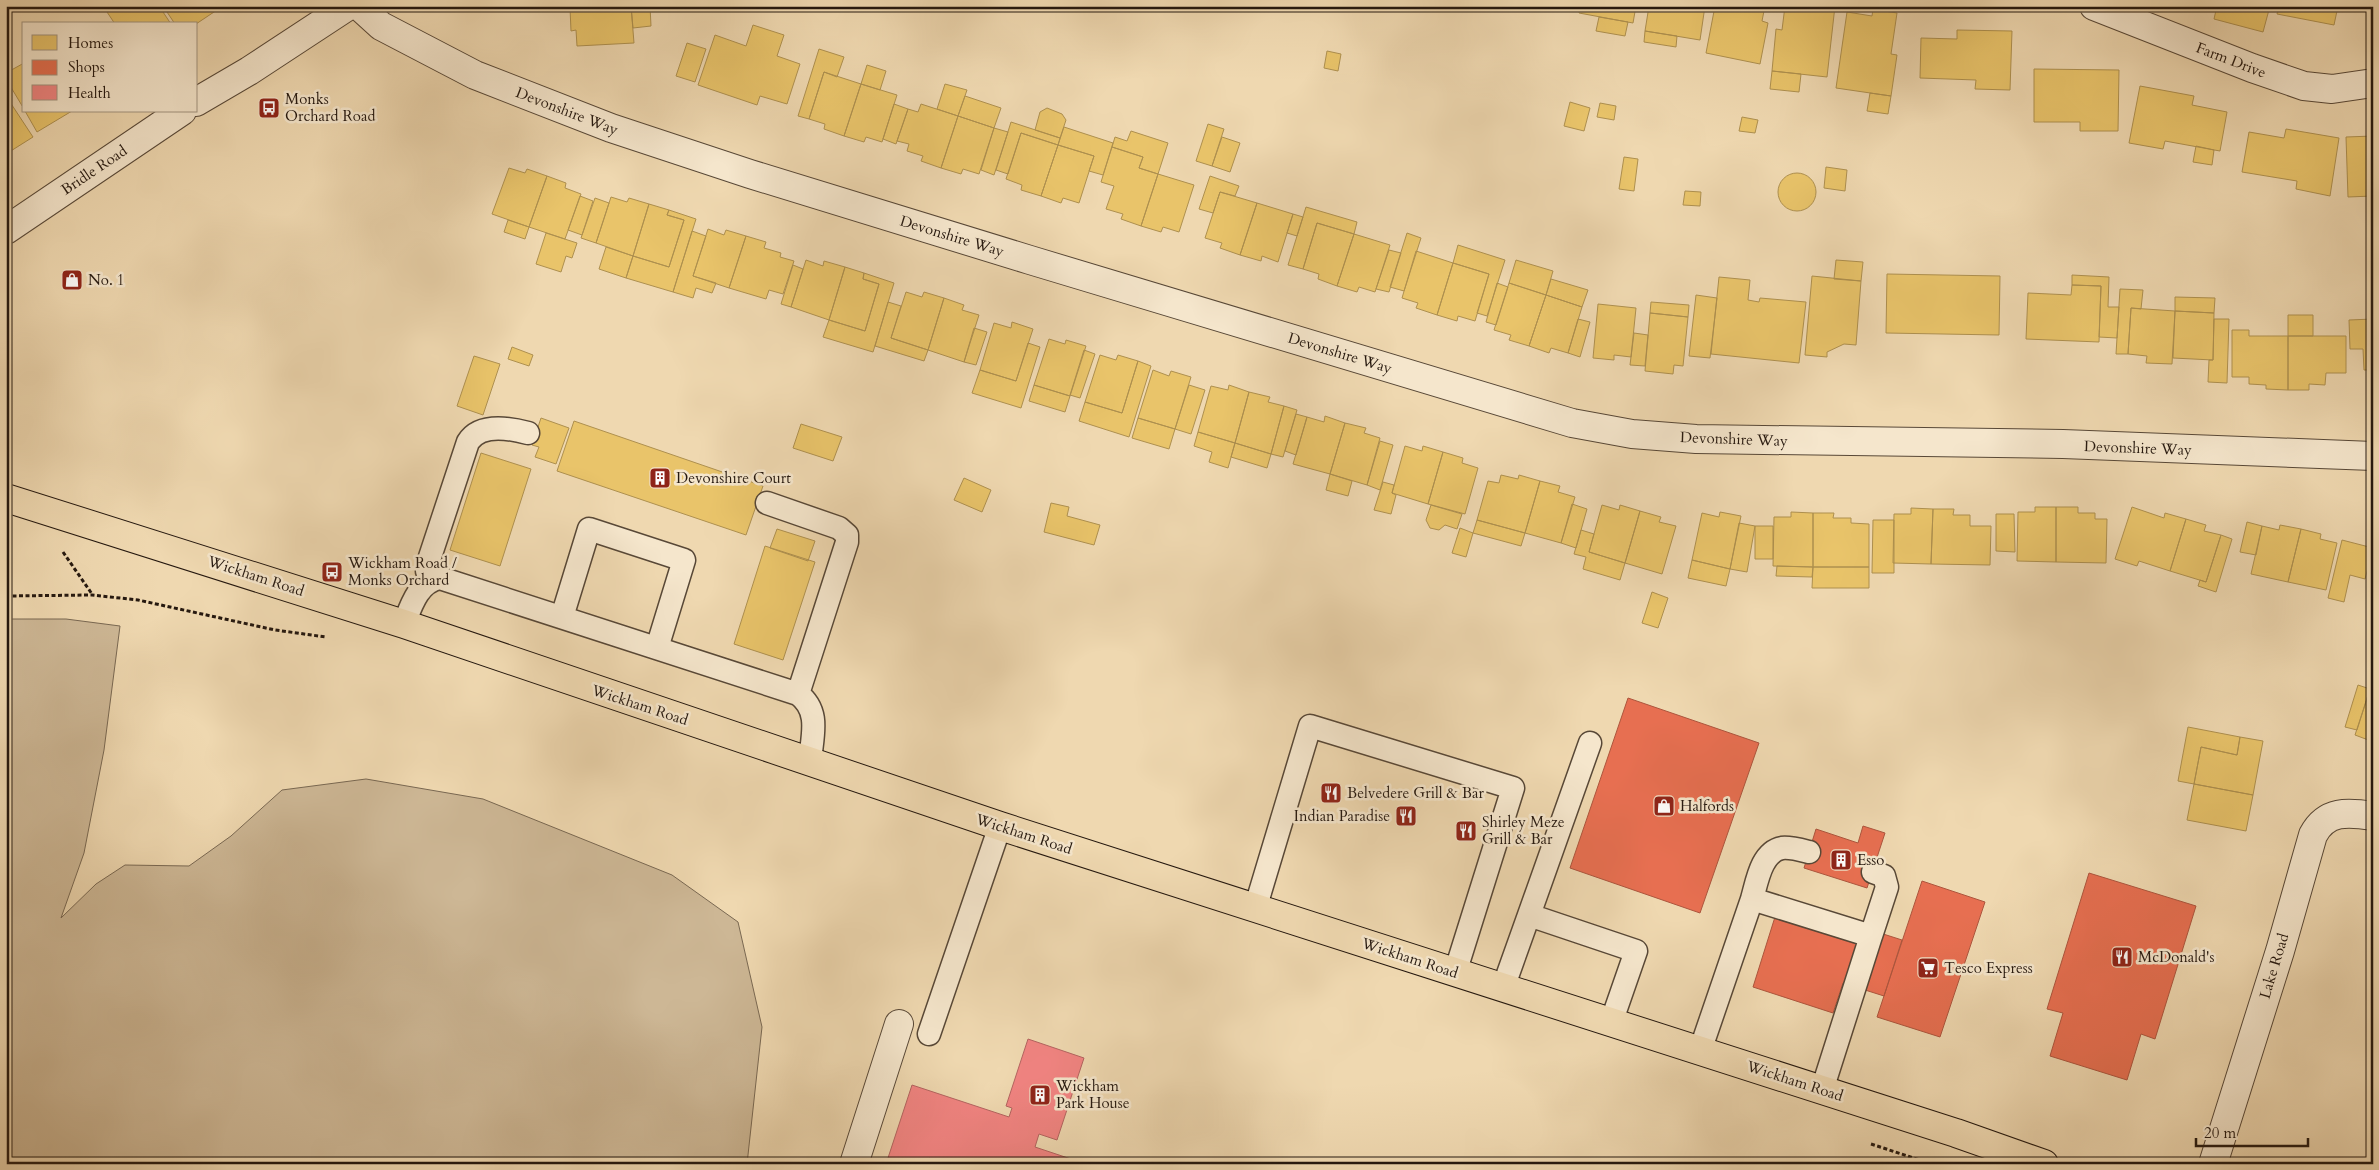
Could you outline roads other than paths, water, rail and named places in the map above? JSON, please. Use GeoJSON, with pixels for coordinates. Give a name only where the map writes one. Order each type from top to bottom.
{"type":"FeatureCollection","features":[{"type":"Feature","properties":{"kind":"highway","name":"Wickham Road"},"geometry":{"type":"LineString","coordinates":[[6,498],[404,624],[1000,826],[1822,1090],[2044,1164]]}},
{"type":"Feature","properties":{"kind":"street"},"geometry":{"type":"LineString","coordinates":[[198,101],[249,71],[348,6]]}},
{"type":"Feature","properties":{"kind":"street","name":"Devonshire Way"},"geometry":{"type":"LineString","coordinates":[[359,6],[381,26],[475,75],[611,128],[750,174],[1030,260],[1572,423],[1632,434],[1696,439],[2063,444],[2373,456]]}},
{"type":"Feature","properties":{"kind":"street","name":"Farm Drive"},"geometry":{"type":"LineString","coordinates":[[2094,6],[2252,68],[2304,86],[2332,89],[2373,83]]}},
{"type":"Feature","properties":{"kind":"street","name":"Bridle Road"},"geometry":{"type":"LineString","coordinates":[[6,230],[181,112]]}},
{"type":"Feature","properties":{"kind":"street","name":"Lake Road"},"geometry":{"type":"LineString","coordinates":[[2213,1164],[2280,951],[2306,856],[2318,824],[2329,816],[2342,814],[2373,816]]}},
{"type":"Feature","properties":{"kind":"street"},"geometry":{"type":"LineString","coordinates":[[854,1164],[899,1024]]}},
{"type":"Feature","properties":{"kind":"lane"},"geometry":{"type":"LineString","coordinates":[[431,580],[427,571],[428,563],[468,442],[472,435],[479,431],[509,428],[528,433]]}},
{"type":"Feature","properties":{"kind":"lane"},"geometry":{"type":"LineString","coordinates":[[767,503],[839,528],[847,535],[847,542],[798,694]]}},
{"type":"Feature","properties":{"kind":"lane"},"geometry":{"type":"LineString","coordinates":[[562,617],[589,528],[684,560],[657,648]]}},
{"type":"Feature","properties":{"kind":"lane"},"geometry":{"type":"LineString","coordinates":[[404,624],[413,601],[424,585],[431,580],[440,578],[798,694],[811,707],[813,715],[810,762]]}},
{"type":"Feature","properties":{"kind":"lane"},"geometry":{"type":"LineString","coordinates":[[1255,909],[1310,726],[1460,770],[1512,788],[1455,972]]}},
{"type":"Feature","properties":{"kind":"lane"},"geometry":{"type":"LineString","coordinates":[[1504,988],[1590,743]]}},
{"type":"Feature","properties":{"kind":"lane"},"geometry":{"type":"LineString","coordinates":[[929,1034],[1000,826]]}},
{"type":"Feature","properties":{"kind":"lane"},"geometry":{"type":"LineString","coordinates":[[1700,1052],[1762,866],[1772,852],[1783,848],[1809,852]]}},
{"type":"Feature","properties":{"kind":"lane"},"geometry":{"type":"LineString","coordinates":[[1822,1090],[1887,887],[1884,876],[1872,872]]}},
{"type":"Feature","properties":{"kind":"lane"},"geometry":{"type":"LineString","coordinates":[[1752,899],[1870,936]]}},
{"type":"Feature","properties":{"kind":"lane"},"geometry":{"type":"LineString","coordinates":[[1529,915],[1636,951],[1611,1023]]}},
{"type":"Feature","properties":{"kind":"place","name":"Monks Orchard Road"},"geometry":{"type":"Point","coordinates":[269,108]}},
{"type":"Feature","properties":{"kind":"place","name":"No. 1"},"geometry":{"type":"Point","coordinates":[72,280]}},
{"type":"Feature","properties":{"kind":"place","name":"Devonshire Court"},"geometry":{"type":"Point","coordinates":[660,478]}},
{"type":"Feature","properties":{"kind":"place","name":"Wickham Road / Monks Orchard"},"geometry":{"type":"Point","coordinates":[332,572]}},
{"type":"Feature","properties":{"kind":"place","name":"Belvedere Grill & Bar"},"geometry":{"type":"Point","coordinates":[1331,793]}},
{"type":"Feature","properties":{"kind":"place","name":"Halfords"},"geometry":{"type":"Point","coordinates":[1664,806]}},
{"type":"Feature","properties":{"kind":"place","name":"Indian Paradise"},"geometry":{"type":"Point","coordinates":[1406,816]}},
{"type":"Feature","properties":{"kind":"place","name":"Shirley Meze Grill & Bar"},"geometry":{"type":"Point","coordinates":[1466,831]}},
{"type":"Feature","properties":{"kind":"place","name":"Esso"},"geometry":{"type":"Point","coordinates":[1841,860]}},
{"type":"Feature","properties":{"kind":"place","name":"McDonald's"},"geometry":{"type":"Point","coordinates":[2122,957]}},
{"type":"Feature","properties":{"kind":"place","name":"Tesco Express"},"geometry":{"type":"Point","coordinates":[1928,968]}},
{"type":"Feature","properties":{"kind":"place","name":"Wickham Park House"},"geometry":{"type":"Point","coordinates":[1040,1095]}}]}
